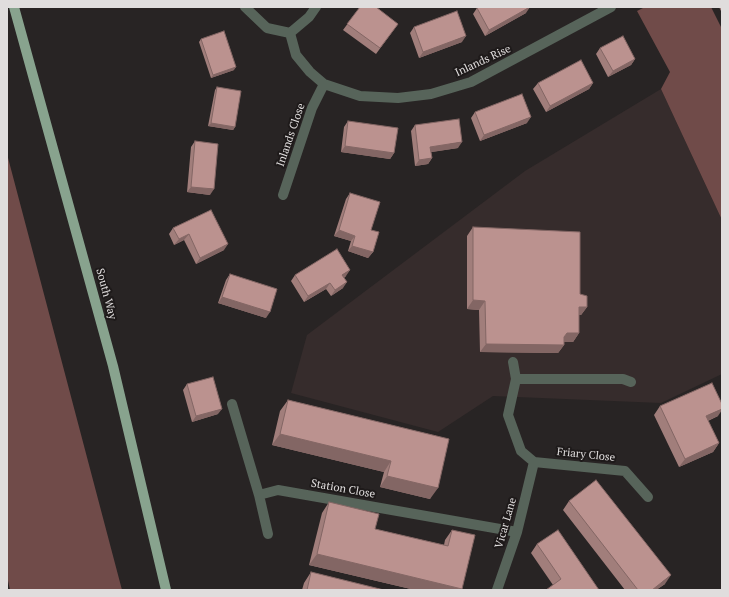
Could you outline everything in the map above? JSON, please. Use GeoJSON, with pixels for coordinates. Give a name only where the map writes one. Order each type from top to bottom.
{"type":"FeatureCollection","features":[{"type":"Feature","properties":{"kind":"main road","name":"South Way"},"geometry":{"type":"LineString","coordinates":[[14,7],[113,366],[166,590]]}},
{"type":"Feature","properties":{"kind":"street"},"geometry":{"type":"LineString","coordinates":[[245,7],[267,28],[290,33],[309,17],[316,7]]}},
{"type":"Feature","properties":{"kind":"street","name":"Inlands Rise"},"geometry":{"type":"LineString","coordinates":[[290,33],[296,55],[310,72],[324,84],[360,96],[398,98],[431,94],[471,82],[611,7]]}},
{"type":"Feature","properties":{"kind":"street","name":"Inlands Close"},"geometry":{"type":"LineString","coordinates":[[283,194],[312,108],[324,84]]}},
{"type":"Feature","properties":{"kind":"street"},"geometry":{"type":"LineString","coordinates":[[513,362],[516,379],[508,415],[521,451],[534,462]]}},
{"type":"Feature","properties":{"kind":"street"},"geometry":{"type":"LineString","coordinates":[[516,379],[623,379],[631,382]]}},
{"type":"Feature","properties":{"kind":"street"},"geometry":{"type":"LineString","coordinates":[[232,404],[259,495],[268,534]]}},
{"type":"Feature","properties":{"kind":"street","name":"Friary Close"},"geometry":{"type":"LineString","coordinates":[[534,462],[625,471],[648,497]]}},
{"type":"Feature","properties":{"kind":"street","name":"Vicar Lane"},"geometry":{"type":"LineString","coordinates":[[497,590],[517,532],[534,462]]}},
{"type":"Feature","properties":{"kind":"street","name":"Station Close"},"geometry":{"type":"LineString","coordinates":[[259,495],[278,490],[517,532]]}},
{"type":"Feature","properties":{"kind":"shaded area"},"geometry":{"type":"Polygon","coordinates":[[[645,7],[711,7],[722,29],[722,220],[661,89],[670,72],[637,11],[645,7]]]}},
{"type":"Feature","properties":{"kind":"shaded area"},"geometry":{"type":"Polygon","coordinates":[[[661,89],[722,220],[722,374],[661,403],[493,396],[438,432],[291,393],[307,335],[525,171],[661,89]]]}},
{"type":"Feature","properties":{"kind":"shaded area"},"geometry":{"type":"Polygon","coordinates":[[[7,154],[122,590],[10,590],[7,576],[7,154]]]}},
{"type":"Feature","properties":{"kind":"building"},"geometry":{"type":"Polygon","coordinates":[[[360,7],[376,7],[398,24],[380,48],[347,24],[360,7]]]}},
{"type":"Feature","properties":{"kind":"building"},"geometry":{"type":"Polygon","coordinates":[[[530,7],[489,30],[477,8],[530,7]]]}},
{"type":"Feature","properties":{"kind":"building"},"geometry":{"type":"Polygon","coordinates":[[[457,11],[466,36],[423,52],[414,27],[457,11]]]}},
{"type":"Feature","properties":{"kind":"building"},"geometry":{"type":"Polygon","coordinates":[[[224,31],[236,67],[213,75],[201,39],[224,31]]]}},
{"type":"Feature","properties":{"kind":"building"},"geometry":{"type":"Polygon","coordinates":[[[623,36],[635,59],[613,71],[600,48],[623,36]]]}},
{"type":"Feature","properties":{"kind":"building"},"geometry":{"type":"Polygon","coordinates":[[[581,60],[593,83],[550,106],[538,83],[581,60]]]}},
{"type":"Feature","properties":{"kind":"building"},"geometry":{"type":"Polygon","coordinates":[[[217,87],[241,91],[235,127],[211,123],[217,87]]]}},
{"type":"Feature","properties":{"kind":"building"},"geometry":{"type":"Polygon","coordinates":[[[522,94],[531,117],[484,135],[475,112],[522,94]]]}},
{"type":"Feature","properties":{"kind":"building"},"geometry":{"type":"Polygon","coordinates":[[[459,119],[462,142],[430,147],[432,158],[419,160],[415,125],[459,119]]]}},
{"type":"Feature","properties":{"kind":"building"},"geometry":{"type":"Polygon","coordinates":[[[348,121],[398,128],[394,153],[345,146],[348,121]]]}},
{"type":"Feature","properties":{"kind":"building"},"geometry":{"type":"Polygon","coordinates":[[[195,141],[218,144],[214,189],[191,187],[195,141]]]}},
{"type":"Feature","properties":{"kind":"building"},"geometry":{"type":"Polygon","coordinates":[[[350,193],[380,202],[371,230],[379,232],[373,252],[352,246],[355,236],[339,230],[350,193]]]}},
{"type":"Feature","properties":{"kind":"building"},"geometry":{"type":"Polygon","coordinates":[[[211,210],[228,244],[200,258],[189,234],[179,239],[173,228],[211,210]]]}},
{"type":"Feature","properties":{"kind":"building"},"geometry":{"type":"Polygon","coordinates":[[[473,227],[580,232],[580,294],[587,296],[587,307],[579,307],[579,333],[567,333],[564,337],[564,345],[486,344],[485,301],[473,300],[473,227]]]}},
{"type":"Feature","properties":{"kind":"building"},"geometry":{"type":"Polygon","coordinates":[[[337,249],[350,270],[342,275],[347,282],[335,290],[330,283],[308,296],[295,275],[337,249]]]}},
{"type":"Feature","properties":{"kind":"building"},"geometry":{"type":"Polygon","coordinates":[[[230,274],[277,289],[270,312],[222,297],[230,274]]]}},
{"type":"Feature","properties":{"kind":"building"},"geometry":{"type":"Polygon","coordinates":[[[213,377],[222,409],[196,416],[187,384],[213,377]]]}},
{"type":"Feature","properties":{"kind":"building"},"geometry":{"type":"Polygon","coordinates":[[[712,383],[722,404],[722,409],[706,416],[719,443],[685,459],[660,406],[712,383]]]}},
{"type":"Feature","properties":{"kind":"building"},"geometry":{"type":"Polygon","coordinates":[[[288,400],[449,439],[438,488],[387,476],[391,461],[280,434],[288,400]]]}},
{"type":"Feature","properties":{"kind":"building"},"geometry":{"type":"Polygon","coordinates":[[[596,480],[671,575],[652,590],[638,590],[569,501],[596,480]]]}},
{"type":"Feature","properties":{"kind":"building"},"geometry":{"type":"Polygon","coordinates":[[[329,502],[379,514],[375,529],[448,546],[452,530],[475,535],[462,589],[317,554],[329,502]]]}},
{"type":"Feature","properties":{"kind":"building"},"geometry":{"type":"Polygon","coordinates":[[[558,530],[599,590],[546,590],[561,579],[537,544],[558,530]]]}},
{"type":"Feature","properties":{"kind":"building"},"geometry":{"type":"Polygon","coordinates":[[[311,572],[384,590],[307,590],[311,572]]]}}]}
